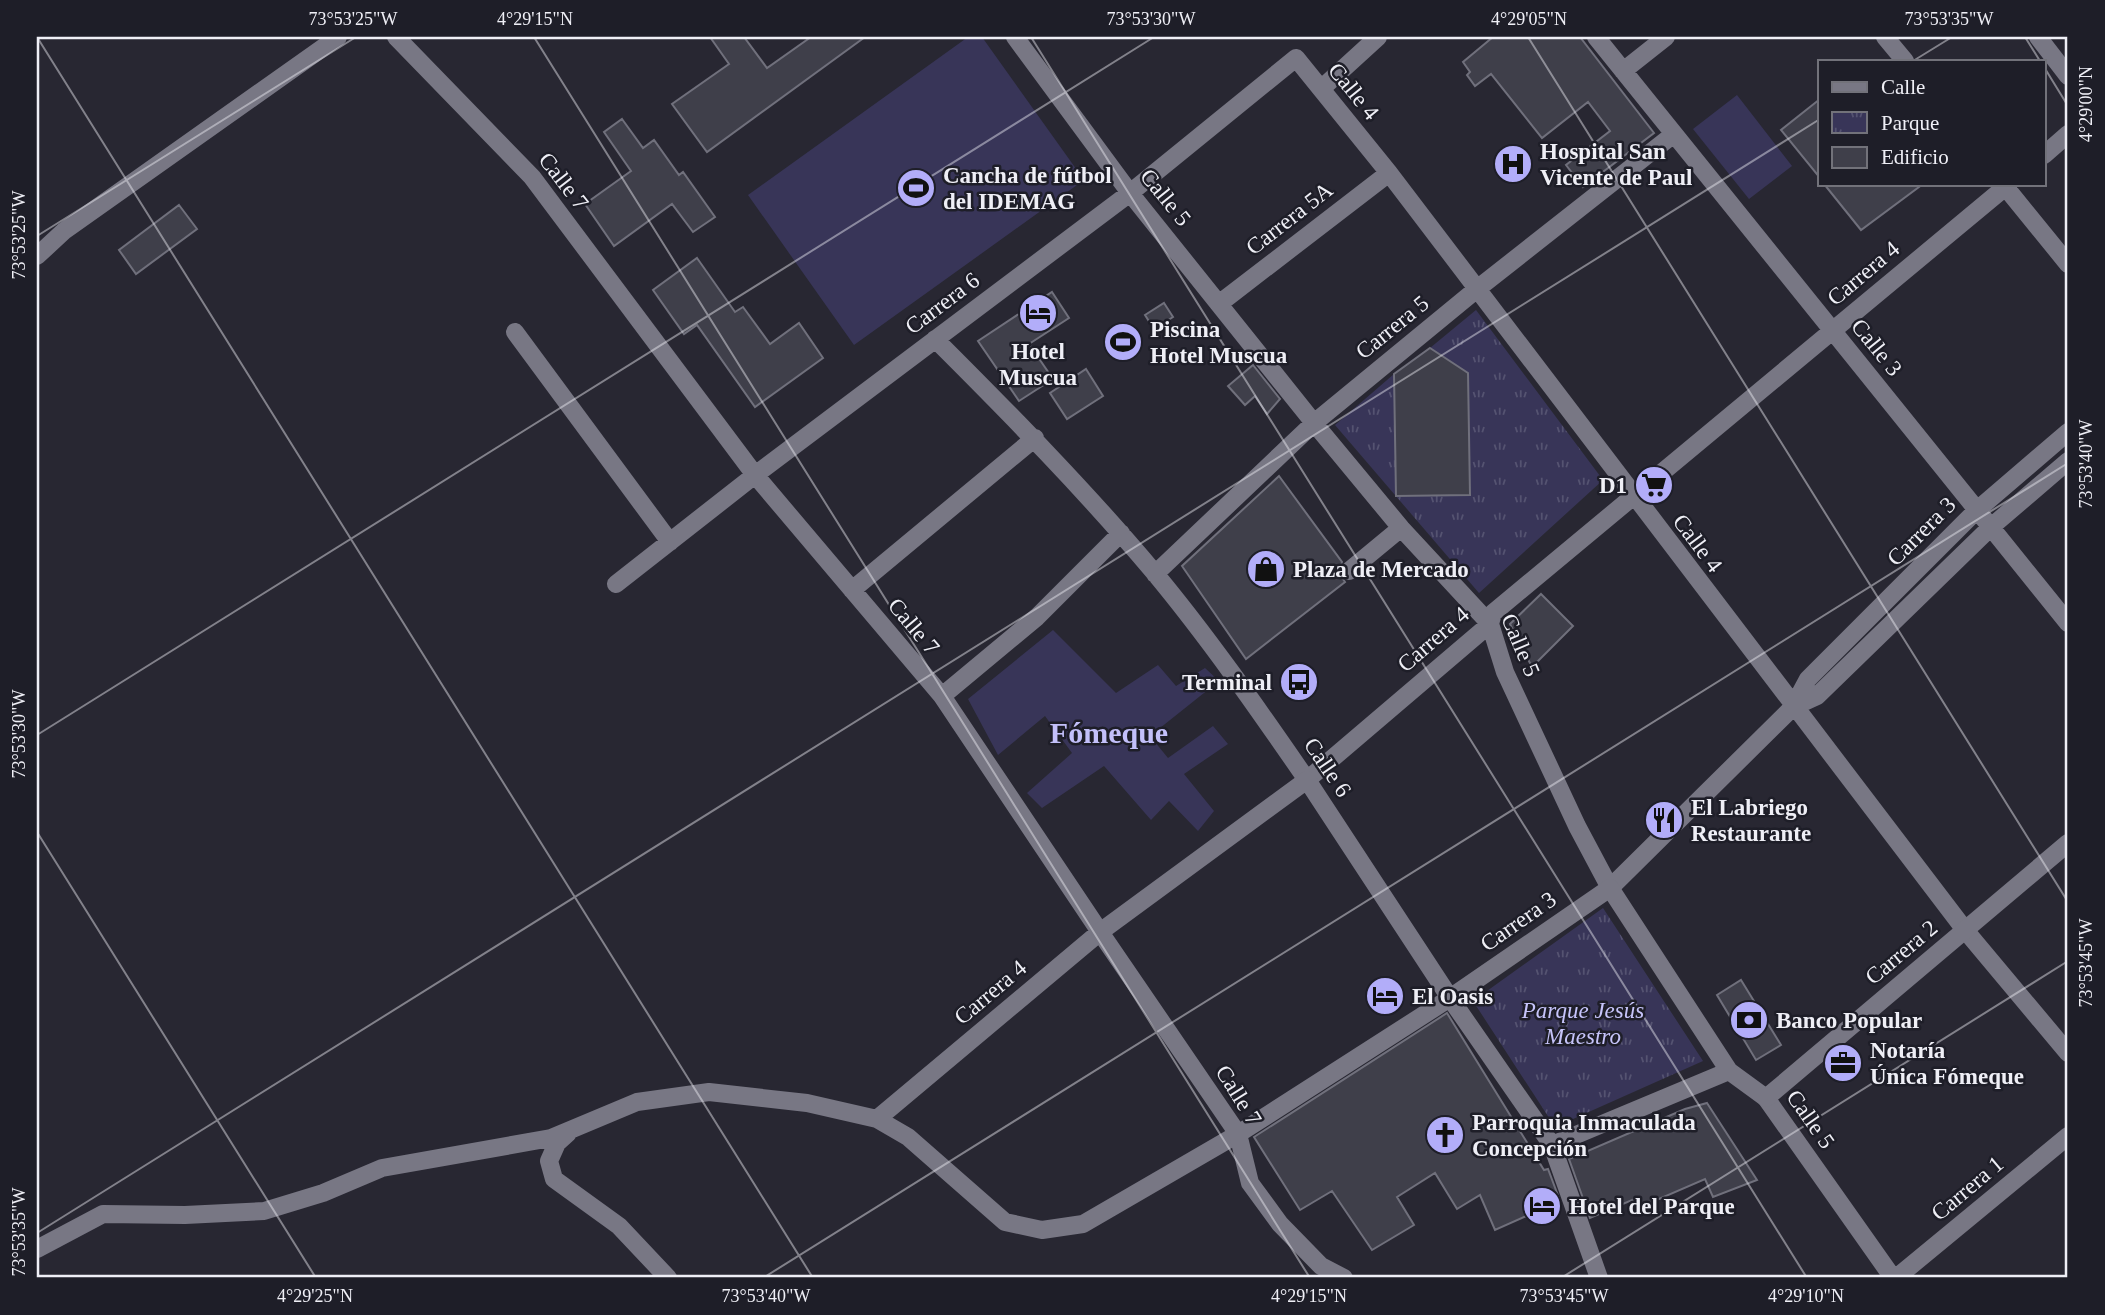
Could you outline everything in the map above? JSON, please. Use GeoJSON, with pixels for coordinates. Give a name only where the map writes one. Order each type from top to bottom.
{"type":"FeatureCollection","features":[{"type":"Feature","properties":{"kind":"street"},"geometry":{"type":"LineString","coordinates":[[37,256],[64,231],[338,37]]}},
{"type":"Feature","properties":{"kind":"street","name":"Calle 7"},"geometry":{"type":"LineString","coordinates":[[396,37],[532,177],[755,475],[942,696],[1238,1134],[1250,1183],[1280,1224],[1321,1266],[1344,1278]]}},
{"type":"Feature","properties":{"kind":"street","name":"Calle 5"},"geometry":{"type":"LineString","coordinates":[[1015,37],[1130,193],[1314,423],[1401,528],[1490,624],[1505,672],[1577,826],[1610,888],[1728,1071],[1766,1098],[1894,1278]]}},
{"type":"Feature","properties":{"kind":"street"},"geometry":{"type":"LineString","coordinates":[[1321,89],[1378,37]]}},
{"type":"Feature","properties":{"kind":"street","name":"Calle 3"},"geometry":{"type":"LineString","coordinates":[[1596,37],[2068,623]]}},
{"type":"Feature","properties":{"kind":"street"},"geometry":{"type":"LineString","coordinates":[[1623,71],[1666,37]]}},
{"type":"Feature","properties":{"kind":"street"},"geometry":{"type":"LineString","coordinates":[[1885,37],[1904,60]]}},
{"type":"Feature","properties":{"kind":"street"},"geometry":{"type":"LineString","coordinates":[[2038,37],[2068,76]]}},
{"type":"Feature","properties":{"kind":"street","name":"Carrera 6"},"geometry":{"type":"LineString","coordinates":[[616,584],[755,475],[1130,193],[1296,58]]}},
{"type":"Feature","properties":{"kind":"street","name":"Calle 4"},"geometry":{"type":"LineString","coordinates":[[1296,58],[1389,173],[1632,496],[1965,930],[2068,1053]]}},
{"type":"Feature","properties":{"kind":"street","name":"Carrera 5"},"geometry":{"type":"LineString","coordinates":[[1155,574],[1314,423],[1477,289],[1674,134]]}},
{"type":"Feature","properties":{"kind":"street"},"geometry":{"type":"LineString","coordinates":[[2046,153],[2068,136]]}},
{"type":"Feature","properties":{"kind":"street","name":"Carrera 5A"},"geometry":{"type":"LineString","coordinates":[[1220,303],[1389,173]]}},
{"type":"Feature","properties":{"kind":"street","name":"Carrera 4"},"geometry":{"type":"LineString","coordinates":[[877,1119],[1100,932],[1307,780],[1490,624],[1493,613],[2005,186]]}},
{"type":"Feature","properties":{"kind":"street"},"geometry":{"type":"LineString","coordinates":[[2007,186],[2068,264]]}},
{"type":"Feature","properties":{"kind":"street"},"geometry":{"type":"LineString","coordinates":[[515,332],[670,542]]}},
{"type":"Feature","properties":{"kind":"street","name":"Calle 6"},"geometry":{"type":"LineString","coordinates":[[935,339],[1035,438],[1121,533],[1234,675],[1307,780],[1450,998],[1552,1145],[1599,1278]]}},
{"type":"Feature","properties":{"kind":"street","name":"Carrera 3"},"geometry":{"type":"LineString","coordinates":[[37,1249],[103,1214],[264,1211],[323,1193],[382,1168],[551,1138],[637,1102],[709,1091],[807,1103],[877,1119],[908,1137],[1006,1223],[1042,1230],[1083,1224],[1238,1134],[1450,998],[1610,888],[1793,707],[1808,679],[1977,510],[2068,432]]}},
{"type":"Feature","properties":{"kind":"street"},"geometry":{"type":"LineString","coordinates":[[852,590],[1035,438]]}},
{"type":"Feature","properties":{"kind":"street","name":"Carrera 3"},"geometry":{"type":"LineString","coordinates":[[1793,707],[1817,696],[1991,527],[2068,461]]}},
{"type":"Feature","properties":{"kind":"street"},"geometry":{"type":"LineString","coordinates":[[1349,571],[1401,528]]}},
{"type":"Feature","properties":{"kind":"street"},"geometry":{"type":"LineString","coordinates":[[942,696],[1037,617],[1121,533]]}},
{"type":"Feature","properties":{"kind":"street","name":"Carrera 2"},"geometry":{"type":"LineString","coordinates":[[1766,1098],[2068,843]]}},
{"type":"Feature","properties":{"kind":"street"},"geometry":{"type":"LineString","coordinates":[[1552,1145],[1728,1071]]}},
{"type":"Feature","properties":{"kind":"street"},"geometry":{"type":"LineString","coordinates":[[576,1126],[557,1143],[549,1161],[554,1179],[619,1226],[668,1278]]}},
{"type":"Feature","properties":{"kind":"street","name":"Carrera 1"},"geometry":{"type":"LineString","coordinates":[[1894,1278],[2068,1136]]}},
{"type":"Feature","properties":{"kind":"green space","name":"Cancha de fútbol del IDEMAG"},"geometry":{"type":"Polygon","coordinates":[[[968,37],[982,37],[1084,180],[854,345],[748,195],[968,37]]]}},
{"type":"Feature","properties":{"kind":"green space"},"geometry":{"type":"Polygon","coordinates":[[[1737,95],[1792,166],[1749,199],[1693,129],[1737,95]]]}},
{"type":"Feature","properties":{"kind":"green space"},"geometry":{"type":"Polygon","coordinates":[[[1476,310],[1603,480],[1479,593],[1335,425],[1394,374],[1396,495],[1470,495],[1468,373],[1430,348],[1476,310]]]}},
{"type":"Feature","properties":{"kind":"green space"},"geometry":{"type":"Polygon","coordinates":[[[1053,630],[1116,693],[1158,665],[1176,686],[1205,668],[1219,681],[1150,736],[1168,758],[1213,726],[1228,744],[1184,774],[1214,811],[1198,831],[1169,801],[1151,820],[1104,766],[1042,808],[1027,793],[1072,753],[1045,716],[998,755],[968,699],[1053,630]]]}},
{"type":"Feature","properties":{"kind":"green space","name":"Parque Jesús Maestro"},"geometry":{"type":"Polygon","coordinates":[[[1603,908],[1703,1061],[1555,1127],[1473,1001],[1603,908]]]}},
{"type":"Feature","properties":{"kind":"building"},"geometry":{"type":"Polygon","coordinates":[[[710,37],[744,37],[767,68],[811,37],[865,37],[707,152],[672,104],[729,64],[710,37]]]}},
{"type":"Feature","properties":{"kind":"building"},"geometry":{"type":"Polygon","coordinates":[[[1493,37],[1580,37],[1654,133],[1583,187],[1566,165],[1610,131],[1588,102],[1542,138],[1491,74],[1475,86],[1467,75],[1470,72],[1463,62],[1493,37]]]}},
{"type":"Feature","properties":{"kind":"building"},"geometry":{"type":"Polygon","coordinates":[[[1818,101],[1818,176],[1781,130],[1818,101]]]}},
{"type":"Feature","properties":{"kind":"building"},"geometry":{"type":"Polygon","coordinates":[[[622,119],[643,148],[654,140],[679,175],[683,172],[715,217],[693,232],[672,204],[614,246],[585,204],[631,171],[604,132],[622,119]]]}},
{"type":"Feature","properties":{"kind":"building"},"geometry":{"type":"Polygon","coordinates":[[[1826,186],[1920,186],[1861,230],[1826,186]]]}},
{"type":"Feature","properties":{"kind":"building"},"geometry":{"type":"Polygon","coordinates":[[[179,205],[197,229],[136,274],[119,250],[179,205]]]}},
{"type":"Feature","properties":{"kind":"building"},"geometry":{"type":"Polygon","coordinates":[[[697,258],[735,312],[743,307],[770,344],[799,323],[823,358],[755,407],[697,325],[684,334],[653,290],[697,258]]]}},
{"type":"Feature","properties":{"kind":"building"},"geometry":{"type":"Polygon","coordinates":[[[1052,292],[1069,318],[1029,344],[1053,379],[1019,401],[978,341],[1052,292]]]}},
{"type":"Feature","properties":{"kind":"building"},"geometry":{"type":"Polygon","coordinates":[[[1164,303],[1173,317],[1154,329],[1145,315],[1164,303]]]}},
{"type":"Feature","properties":{"kind":"building"},"geometry":{"type":"Polygon","coordinates":[[[1430,348],[1468,373],[1470,495],[1396,496],[1394,374],[1430,348]]]}},
{"type":"Feature","properties":{"kind":"building"},"geometry":{"type":"Polygon","coordinates":[[[1253,365],[1280,399],[1267,414],[1255,396],[1245,405],[1228,386],[1253,365]]]}},
{"type":"Feature","properties":{"kind":"building"},"geometry":{"type":"Polygon","coordinates":[[[1086,369],[1103,396],[1067,419],[1050,393],[1086,369]]]}},
{"type":"Feature","properties":{"kind":"building","name":"Plaza de Mercado"},"geometry":{"type":"Polygon","coordinates":[[[1279,476],[1342,562],[1338,572],[1345,582],[1246,659],[1182,566],[1279,476]]]}},
{"type":"Feature","properties":{"kind":"building"},"geometry":{"type":"Polygon","coordinates":[[[1541,594],[1573,626],[1532,667],[1510,624],[1541,594]]]}},
{"type":"Feature","properties":{"kind":"building","name":"Banco Popular"},"geometry":{"type":"Polygon","coordinates":[[[1741,980],[1781,1045],[1756,1060],[1717,995],[1741,980]]]}},
{"type":"Feature","properties":{"kind":"building"},"geometry":{"type":"Polygon","coordinates":[[[1447,1013],[1544,1170],[1548,1169],[1560,1201],[1495,1230],[1480,1195],[1457,1209],[1435,1173],[1397,1197],[1414,1225],[1372,1250],[1332,1191],[1300,1210],[1254,1137],[1447,1013]]]}},
{"type":"Feature","properties":{"kind":"building"},"geometry":{"type":"Polygon","coordinates":[[[1707,1103],[1757,1180],[1713,1197],[1705,1179],[1636,1209],[1632,1200],[1590,1218],[1569,1159],[1685,1109],[1707,1103]]]}},
{"type":"Feature","properties":{"kind":"place","name":"Hospital San Vicente de Paul"},"geometry":{"type":"Point","coordinates":[1513,164]}},
{"type":"Feature","properties":{"kind":"place","name":"Cancha de fútbol del IDEMAG"},"geometry":{"type":"Point","coordinates":[916,188]}},
{"type":"Feature","properties":{"kind":"place","name":"Hotel Muscua"},"geometry":{"type":"Point","coordinates":[1038,313]}},
{"type":"Feature","properties":{"kind":"place","name":"Piscina Hotel Muscua"},"geometry":{"type":"Point","coordinates":[1123,342]}},
{"type":"Feature","properties":{"kind":"place","name":"D1"},"geometry":{"type":"Point","coordinates":[1654,485]}},
{"type":"Feature","properties":{"kind":"place","name":"Plaza de Mercado"},"geometry":{"type":"Point","coordinates":[1266,569]}},
{"type":"Feature","properties":{"kind":"place","name":"Terminal"},"geometry":{"type":"Point","coordinates":[1299,682]}},
{"type":"Feature","properties":{"kind":"place","name":"El Labriego Restaurante"},"geometry":{"type":"Point","coordinates":[1664,820]}},
{"type":"Feature","properties":{"kind":"place","name":"El Oasis"},"geometry":{"type":"Point","coordinates":[1385,996]}},
{"type":"Feature","properties":{"kind":"place","name":"Banco Popular"},"geometry":{"type":"Point","coordinates":[1749,1020]}},
{"type":"Feature","properties":{"kind":"place","name":"Notaría Única Fómeque"},"geometry":{"type":"Point","coordinates":[1843,1063]}},
{"type":"Feature","properties":{"kind":"place","name":"Parroquia Inmaculada Concepción"},"geometry":{"type":"Point","coordinates":[1445,1135]}},
{"type":"Feature","properties":{"kind":"place","name":"Hotel del Parque"},"geometry":{"type":"Point","coordinates":[1542,1206]}},
{"type":"Feature","properties":{"kind":"district","name":"Fómeque"},"geometry":{"type":"Point","coordinates":[1109,733]}}]}
